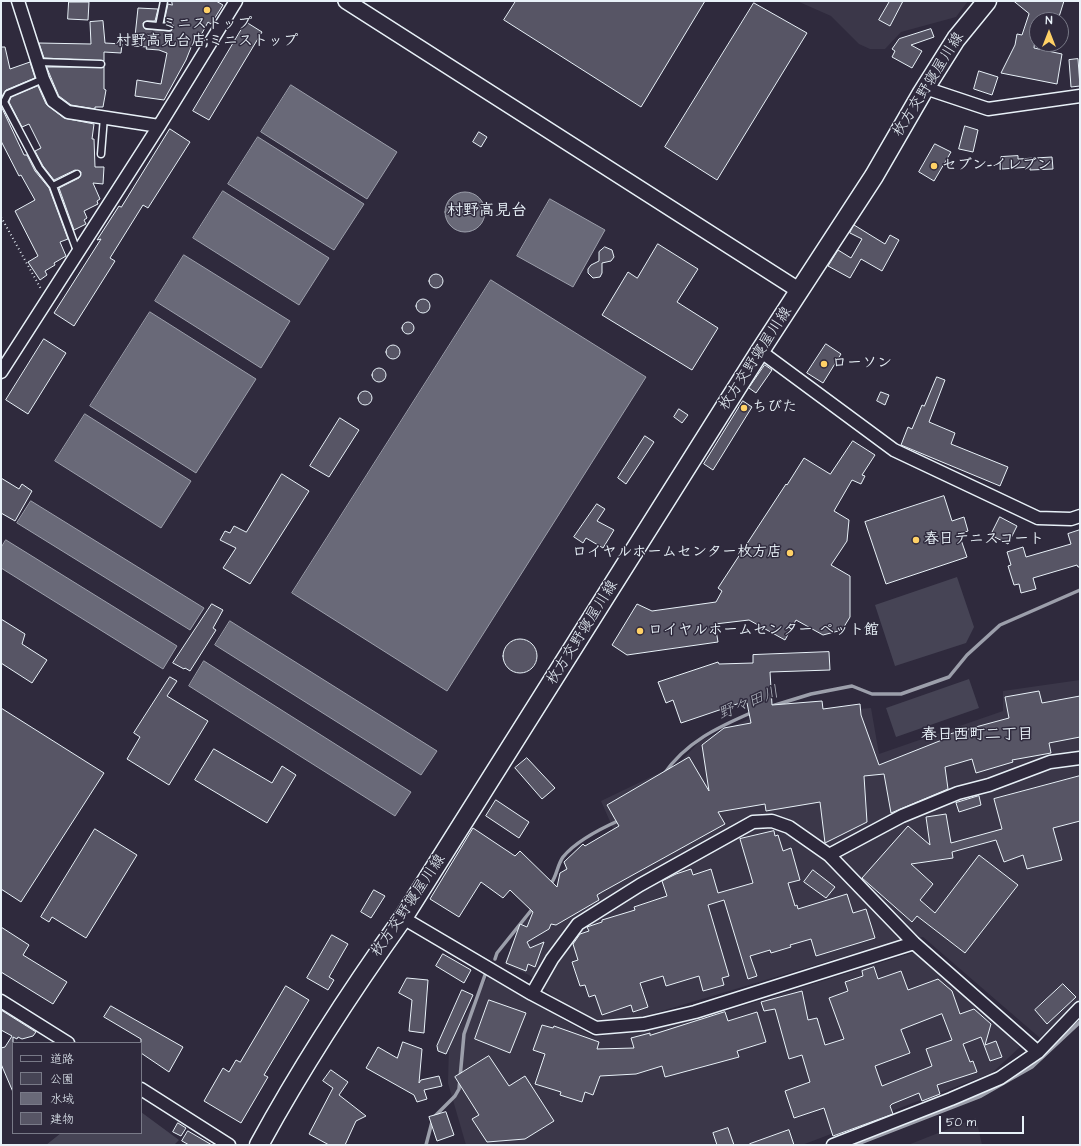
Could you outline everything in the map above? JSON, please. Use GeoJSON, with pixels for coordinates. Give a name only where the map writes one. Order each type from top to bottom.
{"type":"FeatureCollection","features":[{"type":"Feature","properties":{"kind":"main road","name":"枚方交野寝屋川線"},"geometry":{"type":"LineString","coordinates":[[259,1145],[280,1107],[353,988],[403,918],[760,351],[874,176],[925,88],[956,39],[987,1]]}},
{"type":"Feature","properties":{"kind":"street"},"geometry":{"type":"LineString","coordinates":[[18,1],[43,79],[53,101],[68,112],[159,126]]}},
{"type":"Feature","properties":{"kind":"street"},"geometry":{"type":"LineString","coordinates":[[1,372],[47,298],[159,126],[236,1]]}},
{"type":"Feature","properties":{"kind":"street"},"geometry":{"type":"LineString","coordinates":[[346,1],[800,291]]}},
{"type":"Feature","properties":{"kind":"street"},"geometry":{"type":"LineString","coordinates":[[925,88],[988,109],[1080,96]]}},
{"type":"Feature","properties":{"kind":"street"},"geometry":{"type":"LineString","coordinates":[[760,351],[894,450],[1038,518],[1070,519],[1080,516]]}},
{"type":"Feature","properties":{"kind":"street"},"geometry":{"type":"LineString","coordinates":[[829,854],[902,816],[958,793],[989,784],[1050,762],[1080,758]]}},
{"type":"Feature","properties":{"kind":"street"},"geometry":{"type":"LineString","coordinates":[[532,994],[552,960],[578,924],[640,885],[754,822],[772,821],[789,827],[829,854],[914,943],[1038,1052]]}},
{"type":"Feature","properties":{"kind":"street"},"geometry":{"type":"LineString","coordinates":[[403,918],[532,994],[596,1028],[644,1024],[695,1012],[914,943]]}},
{"type":"Feature","properties":{"kind":"street"},"geometry":{"type":"LineString","coordinates":[[1,1001],[66,1042]]}},
{"type":"Feature","properties":{"kind":"street"},"geometry":{"type":"LineString","coordinates":[[833,1145],[951,1100],[1000,1078],[1038,1052],[1080,1008]]}},
{"type":"Feature","properties":{"kind":"street"},"geometry":{"type":"LineString","coordinates":[[142,1090],[229,1145]]}},
{"type":"Feature","properties":{"kind":"lane"},"geometry":{"type":"LineString","coordinates":[[159,26],[164,1]]}},
{"type":"Feature","properties":{"kind":"lane"},"geometry":{"type":"LineString","coordinates":[[147,25],[169,27]]}},
{"type":"Feature","properties":{"kind":"lane"},"geometry":{"type":"LineString","coordinates":[[38,62],[101,64]]}},
{"type":"Feature","properties":{"kind":"lane"},"geometry":{"type":"LineString","coordinates":[[43,79],[8,94],[4,102],[39,168],[53,186],[78,251]]}},
{"type":"Feature","properties":{"kind":"lane"},"geometry":{"type":"LineString","coordinates":[[101,154],[104,117]]}},
{"type":"Feature","properties":{"kind":"lane"},"geometry":{"type":"LineString","coordinates":[[53,186],[77,174]]}},
{"type":"Feature","properties":{"kind":"path"},"geometry":{"type":"LineString","coordinates":[[1,217],[47,298]]}},
{"type":"Feature","properties":{"kind":"shaded area"},"geometry":{"type":"Polygon","coordinates":[[[797,1],[968,1],[956,17],[901,32],[885,49],[870,49],[859,44],[831,16],[797,1]]]}},
{"type":"Feature","properties":{"kind":"shaded area"},"geometry":{"type":"Polygon","coordinates":[[[1080,680],[1080,1000],[1040,1038],[923,937],[876,947],[632,1020],[596,1021],[558,1001],[529,975],[504,964],[524,916],[529,920],[556,893],[565,866],[582,851],[616,835],[601,801],[678,764],[700,741],[751,718],[871,708],[879,754],[1003,711],[1003,691],[1080,680]]]}},
{"type":"Feature","properties":{"kind":"shaded area"},"geometry":{"type":"Polygon","coordinates":[[[915,952],[1020,1047],[992,1073],[802,1145],[466,1145],[448,1083],[449,1045],[488,977],[594,1037],[727,1011],[915,952]]]}},
{"type":"Feature","properties":{"kind":"shaded area"},"geometry":{"type":"Polygon","coordinates":[[[976,1118],[982,1145],[908,1145],[976,1118]]]}},
{"type":"Feature","properties":{"kind":"green space"},"geometry":{"type":"Polygon","coordinates":[[[957,577],[974,627],[966,643],[895,666],[875,605],[957,577]]]}},
{"type":"Feature","properties":{"kind":"green space"},"geometry":{"type":"Polygon","coordinates":[[[969,679],[979,708],[896,737],[886,708],[969,679]]]}},
{"type":"Feature","properties":{"kind":"green space"},"geometry":{"type":"Polygon","coordinates":[[[142,1113],[179,1140],[174,1145],[46,1145],[60,1134],[142,1134],[142,1113]]]}},
{"type":"Feature","properties":{"kind":"water"},"geometry":{"type":"Polygon","coordinates":[[[291,85],[397,152],[367,199],[261,132],[291,85]]]}},
{"type":"Feature","properties":{"kind":"water"},"geometry":{"type":"Polygon","coordinates":[[[258,137],[364,204],[334,250],[228,184],[258,137]]]}},
{"type":"Feature","properties":{"kind":"water"},"geometry":{"type":"Polygon","coordinates":[[[223,191],[329,258],[299,305],[193,238],[223,191]]]}},
{"type":"Feature","properties":{"kind":"water"},"geometry":{"type":"Polygon","coordinates":[[[469,192],[476,195],[482,201],[485,212],[484,220],[476,229],[469,232],[461,232],[454,229],[446,220],[445,208],[448,201],[457,193],[469,192]]]}},
{"type":"Feature","properties":{"kind":"water"},"geometry":{"type":"Polygon","coordinates":[[[550,199],[605,230],[573,287],[517,256],[550,199]]]}},
{"type":"Feature","properties":{"kind":"water"},"geometry":{"type":"Polygon","coordinates":[[[184,255],[290,321],[261,368],[155,301],[184,255]]]}},
{"type":"Feature","properties":{"kind":"water"},"geometry":{"type":"Polygon","coordinates":[[[491,280],[646,377],[447,691],[292,593],[491,280]]]}},
{"type":"Feature","properties":{"kind":"water"},"geometry":{"type":"Polygon","coordinates":[[[150,312],[256,379],[196,473],[90,406],[150,312]]]}},
{"type":"Feature","properties":{"kind":"water"},"geometry":{"type":"Polygon","coordinates":[[[85,414],[191,481],[161,528],[55,461],[85,414]]]}},
{"type":"Feature","properties":{"kind":"water"},"geometry":{"type":"Polygon","coordinates":[[[31,501],[204,608],[190,630],[17,523],[31,501]]]}},
{"type":"Feature","properties":{"kind":"water"},"geometry":{"type":"Polygon","coordinates":[[[6,540],[177,646],[163,669],[1,568],[1,548],[6,540]]]}},
{"type":"Feature","properties":{"kind":"water"},"geometry":{"type":"Polygon","coordinates":[[[230,621],[437,751],[421,775],[215,645],[230,621]]]}},
{"type":"Feature","properties":{"kind":"water"},"geometry":{"type":"Polygon","coordinates":[[[204,661],[411,792],[395,816],[189,686],[204,661]]]}},
{"type":"Feature","properties":{"kind":"building"},"geometry":{"type":"Polygon","coordinates":[[[172,1],[216,1],[223,5],[211,24],[208,22],[200,37],[196,35],[186,60],[164,100],[135,96],[137,80],[161,84],[167,53],[159,50],[146,49],[147,47],[134,46],[138,8],[158,9],[155,21],[147,21],[143,23],[145,29],[171,31],[173,25],[164,22],[168,4],[172,5],[172,1]]]}},
{"type":"Feature","properties":{"kind":"building"},"geometry":{"type":"Polygon","coordinates":[[[516,1],[705,1],[641,107],[504,20],[516,1]]]}},
{"type":"Feature","properties":{"kind":"building"},"geometry":{"type":"Polygon","coordinates":[[[890,1],[903,1],[890,26],[879,20],[890,1]]]}},
{"type":"Feature","properties":{"kind":"building"},"geometry":{"type":"Polygon","coordinates":[[[1014,1],[1064,1],[1061,12],[1029,12],[1029,14],[1014,1]]]}},
{"type":"Feature","properties":{"kind":"building"},"geometry":{"type":"Polygon","coordinates":[[[69,2],[89,2],[88,20],[68,19],[69,2]]]}},
{"type":"Feature","properties":{"kind":"building"},"geometry":{"type":"Polygon","coordinates":[[[754,3],[807,33],[717,180],[665,147],[754,3]]]}},
{"type":"Feature","properties":{"kind":"building"},"geometry":{"type":"Polygon","coordinates":[[[1029,14],[1029,52],[1053,52],[1062,54],[1057,84],[1001,73],[1015,45],[1017,34],[1022,35],[1029,14]]]}},
{"type":"Feature","properties":{"kind":"building"},"geometry":{"type":"Polygon","coordinates":[[[103,21],[105,43],[122,44],[121,53],[104,52],[104,61],[44,58],[39,43],[91,44],[90,22],[103,21]]]}},
{"type":"Feature","properties":{"kind":"building"},"geometry":{"type":"Polygon","coordinates":[[[246,22],[262,32],[209,120],[193,111],[246,22]]]}},
{"type":"Feature","properties":{"kind":"building"},"geometry":{"type":"Polygon","coordinates":[[[931,29],[934,37],[911,45],[922,51],[912,68],[892,57],[895,51],[892,49],[899,39],[931,29]]]}},
{"type":"Feature","properties":{"kind":"building"},"geometry":{"type":"Polygon","coordinates":[[[1,47],[5,47],[10,69],[30,62],[35,78],[6,90],[1,98],[1,47]]]}},
{"type":"Feature","properties":{"kind":"building"},"geometry":{"type":"Polygon","coordinates":[[[1078,59],[1080,86],[1071,87],[1069,60],[1078,59]]]}},
{"type":"Feature","properties":{"kind":"building"},"geometry":{"type":"Polygon","coordinates":[[[47,67],[104,67],[104,89],[106,90],[103,107],[95,107],[95,109],[71,105],[59,96],[47,67]]]}},
{"type":"Feature","properties":{"kind":"building"},"geometry":{"type":"Polygon","coordinates":[[[979,71],[998,77],[992,95],[974,89],[979,71]]]}},
{"type":"Feature","properties":{"kind":"building"},"geometry":{"type":"Polygon","coordinates":[[[38,86],[46,104],[64,118],[94,124],[92,139],[94,139],[95,167],[104,167],[103,184],[93,183],[100,199],[97,201],[98,204],[84,211],[87,218],[84,220],[86,224],[74,230],[59,188],[79,178],[81,172],[75,170],[54,180],[43,166],[35,151],[41,148],[29,124],[22,127],[9,102],[11,97],[38,86]]]}},
{"type":"Feature","properties":{"kind":"building"},"geometry":{"type":"Polygon","coordinates":[[[1,106],[24,155],[27,155],[35,171],[49,188],[68,239],[60,242],[66,256],[54,263],[55,265],[45,271],[47,275],[40,280],[28,262],[38,256],[15,211],[35,200],[21,175],[19,176],[1,141],[1,106]]]}},
{"type":"Feature","properties":{"kind":"building"},"geometry":{"type":"Polygon","coordinates":[[[965,126],[978,130],[973,152],[959,149],[965,126]]]}},
{"type":"Feature","properties":{"kind":"building"},"geometry":{"type":"Polygon","coordinates":[[[170,129],[190,142],[148,208],[143,205],[110,258],[115,261],[74,326],[54,313],[101,239],[97,240],[119,206],[121,207],[170,129]]]}},
{"type":"Feature","properties":{"kind":"building"},"geometry":{"type":"Polygon","coordinates":[[[479,132],[487,137],[481,147],[473,142],[479,132]]]}},
{"type":"Feature","properties":{"kind":"building"},"geometry":{"type":"Polygon","coordinates":[[[935,144],[951,152],[934,181],[919,172],[935,144]]]}},
{"type":"Feature","properties":{"kind":"building"},"geometry":{"type":"Polygon","coordinates":[[[1018,156],[1018,159],[1052,157],[1053,169],[1030,170],[1030,167],[1002,169],[1001,157],[1018,156]]]}},
{"type":"Feature","properties":{"kind":"building"},"geometry":{"type":"Polygon","coordinates":[[[854,225],[885,244],[890,235],[899,240],[882,271],[861,259],[850,278],[828,266],[838,250],[851,258],[862,239],[850,233],[854,225]]]}},
{"type":"Feature","properties":{"kind":"building"},"geometry":{"type":"Polygon","coordinates":[[[658,244],[698,269],[677,302],[718,328],[692,370],[602,315],[628,272],[637,278],[658,244]]]}},
{"type":"Feature","properties":{"kind":"building"},"geometry":{"type":"Polygon","coordinates":[[[605,247],[612,250],[614,257],[611,261],[602,263],[602,273],[600,277],[593,278],[588,273],[588,269],[591,265],[599,261],[599,252],[605,247]]]}},
{"type":"Feature","properties":{"kind":"building"},"geometry":{"type":"Polygon","coordinates":[[[436,274],[441,276],[443,281],[441,286],[436,288],[431,286],[429,281],[431,276],[436,274]]]}},
{"type":"Feature","properties":{"kind":"building"},"geometry":{"type":"Polygon","coordinates":[[[423,299],[428,301],[430,306],[428,311],[423,313],[418,311],[416,306],[418,301],[423,299]]]}},
{"type":"Feature","properties":{"kind":"building"},"geometry":{"type":"Polygon","coordinates":[[[410,322],[413,323],[413,333],[406,334],[403,333],[402,326],[403,323],[410,322]]]}},
{"type":"Feature","properties":{"kind":"building"},"geometry":{"type":"Polygon","coordinates":[[[44,339],[66,353],[28,414],[6,400],[44,339]]]}},
{"type":"Feature","properties":{"kind":"building","name":"ローソン"},"geometry":{"type":"Polygon","coordinates":[[[826,344],[841,354],[823,383],[807,373],[826,344]]]}},
{"type":"Feature","properties":{"kind":"building"},"geometry":{"type":"Polygon","coordinates":[[[393,345],[398,347],[400,352],[398,357],[393,359],[388,357],[386,352],[388,347],[393,345]]]}},
{"type":"Feature","properties":{"kind":"building"},"geometry":{"type":"Polygon","coordinates":[[[765,365],[772,370],[756,393],[749,388],[765,365]]]}},
{"type":"Feature","properties":{"kind":"building"},"geometry":{"type":"Polygon","coordinates":[[[376,368],[382,368],[386,372],[386,378],[382,382],[376,382],[372,378],[372,372],[376,368]]]}},
{"type":"Feature","properties":{"kind":"building"},"geometry":{"type":"Polygon","coordinates":[[[937,377],[945,380],[929,422],[955,433],[951,444],[1008,467],[1000,486],[901,445],[908,427],[912,429],[922,405],[924,406],[937,377]]]}},
{"type":"Feature","properties":{"kind":"building"},"geometry":{"type":"Polygon","coordinates":[[[365,391],[370,393],[372,398],[370,403],[365,405],[360,403],[358,398],[360,393],[365,391]]]}},
{"type":"Feature","properties":{"kind":"building"},"geometry":{"type":"Polygon","coordinates":[[[881,392],[889,395],[885,405],[877,401],[881,392]]]}},
{"type":"Feature","properties":{"kind":"building"},"geometry":{"type":"Polygon","coordinates":[[[743,401],[752,407],[713,470],[704,464],[743,401]]]}},
{"type":"Feature","properties":{"kind":"building"},"geometry":{"type":"Polygon","coordinates":[[[679,409],[688,415],[682,423],[674,417],[679,409]]]}},
{"type":"Feature","properties":{"kind":"building"},"geometry":{"type":"Polygon","coordinates":[[[340,418],[359,430],[329,477],[310,466],[340,418]]]}},
{"type":"Feature","properties":{"kind":"building"},"geometry":{"type":"Polygon","coordinates":[[[645,436],[654,442],[626,484],[618,478],[645,436]]]}},
{"type":"Feature","properties":{"kind":"building","name":"ロイヤルホームセンター枚方店"},"geometry":{"type":"Polygon","coordinates":[[[853,441],[875,455],[862,475],[865,476],[861,484],[852,480],[834,511],[849,520],[847,541],[831,565],[850,576],[850,617],[842,630],[823,635],[796,620],[785,640],[749,620],[715,624],[718,642],[627,655],[612,645],[637,604],[652,611],[716,602],[722,591],[718,588],[804,458],[830,474],[853,441]]]}},
{"type":"Feature","properties":{"kind":"building"},"geometry":{"type":"Polygon","coordinates":[[[282,474],[309,491],[250,584],[223,568],[236,548],[220,540],[225,531],[230,533],[234,526],[246,532],[282,474]]]}},
{"type":"Feature","properties":{"kind":"building"},"geometry":{"type":"Polygon","coordinates":[[[1,478],[19,489],[22,484],[32,491],[15,521],[1,513],[1,478]]]}},
{"type":"Feature","properties":{"kind":"building"},"geometry":{"type":"Polygon","coordinates":[[[944,496],[952,521],[964,517],[968,531],[959,534],[967,557],[886,584],[865,522],[944,496]]]}},
{"type":"Feature","properties":{"kind":"building"},"geometry":{"type":"Polygon","coordinates":[[[597,504],[605,509],[597,521],[614,530],[603,548],[586,538],[583,543],[574,537],[597,504]]]}},
{"type":"Feature","properties":{"kind":"building"},"geometry":{"type":"Polygon","coordinates":[[[1000,517],[1017,526],[1008,544],[991,535],[1000,517]]]}},
{"type":"Feature","properties":{"kind":"building"},"geometry":{"type":"Polygon","coordinates":[[[1080,530],[1080,567],[1077,565],[1033,578],[1036,589],[1021,593],[1019,584],[1014,585],[1008,566],[1011,565],[1007,552],[1023,547],[1026,557],[1071,544],[1068,534],[1080,530]]]}},
{"type":"Feature","properties":{"kind":"building"},"geometry":{"type":"Polygon","coordinates":[[[212,604],[223,610],[213,628],[216,630],[190,671],[185,668],[184,669],[173,663],[212,604]]]}},
{"type":"Feature","properties":{"kind":"building"},"geometry":{"type":"Polygon","coordinates":[[[1,619],[25,634],[22,644],[47,660],[32,683],[1,663],[1,619]]]}},
{"type":"Feature","properties":{"kind":"building"},"geometry":{"type":"Polygon","coordinates":[[[520,639],[532,644],[537,656],[532,668],[520,673],[508,668],[503,656],[508,644],[520,639]]]}},
{"type":"Feature","properties":{"kind":"building"},"geometry":{"type":"Polygon","coordinates":[[[829,652],[830,670],[770,672],[772,705],[822,701],[823,709],[860,704],[861,715],[879,765],[947,738],[946,735],[1009,718],[1005,697],[1039,691],[1042,703],[1080,696],[1080,737],[1049,743],[1051,753],[1012,760],[1013,762],[976,773],[972,759],[945,767],[948,789],[891,813],[884,774],[864,776],[867,822],[825,843],[820,802],[766,811],[765,804],[718,812],[725,824],[602,892],[597,895],[599,900],[556,925],[551,924],[549,929],[527,942],[530,948],[544,942],[535,967],[528,964],[526,971],[506,963],[520,924],[527,927],[533,912],[510,890],[503,898],[481,882],[459,917],[430,899],[473,828],[515,856],[520,851],[557,887],[560,873],[567,869],[564,862],[583,844],[585,846],[619,826],[607,805],[689,757],[709,791],[702,745],[724,728],[751,723],[747,703],[737,704],[681,723],[673,700],[666,703],[658,682],[718,662],[719,664],[753,663],[753,655],[829,652]]]}},
{"type":"Feature","properties":{"kind":"building"},"geometry":{"type":"Polygon","coordinates":[[[170,677],[177,681],[167,696],[208,721],[169,785],[127,759],[140,737],[134,733],[170,677]]]}},
{"type":"Feature","properties":{"kind":"building"},"geometry":{"type":"Polygon","coordinates":[[[1,708],[104,773],[21,902],[1,889],[1,708]]]}},
{"type":"Feature","properties":{"kind":"building"},"geometry":{"type":"Polygon","coordinates":[[[214,749],[272,783],[282,766],[296,775],[267,823],[195,780],[214,749]]]}},
{"type":"Feature","properties":{"kind":"building"},"geometry":{"type":"Polygon","coordinates":[[[527,758],[555,788],[542,799],[515,768],[527,758]]]}},
{"type":"Feature","properties":{"kind":"building"},"geometry":{"type":"Polygon","coordinates":[[[1080,776],[1080,821],[1053,828],[1062,860],[1027,869],[1023,855],[1004,862],[996,840],[952,852],[953,858],[911,864],[933,884],[920,900],[935,913],[979,855],[1018,885],[965,953],[917,916],[912,922],[862,878],[908,826],[930,845],[926,817],[946,814],[951,843],[1002,829],[994,799],[1080,776]]]}},
{"type":"Feature","properties":{"kind":"building"},"geometry":{"type":"Polygon","coordinates":[[[979,796],[981,805],[959,812],[956,803],[979,796]]]}},
{"type":"Feature","properties":{"kind":"building"},"geometry":{"type":"Polygon","coordinates":[[[496,800],[529,822],[519,838],[486,816],[496,800]]]}},
{"type":"Feature","properties":{"kind":"building"},"geometry":{"type":"Polygon","coordinates":[[[95,829],[137,855],[86,938],[52,917],[49,922],[41,917],[95,829]]]}},
{"type":"Feature","properties":{"kind":"building"},"geometry":{"type":"Polygon","coordinates":[[[774,831],[775,836],[778,835],[783,851],[791,848],[800,880],[788,883],[795,906],[797,905],[798,909],[847,894],[853,913],[866,909],[875,938],[816,956],[811,939],[790,945],[791,947],[771,953],[770,950],[750,956],[757,976],[748,979],[724,900],[708,905],[729,976],[722,978],[724,985],[703,991],[699,976],[666,986],[663,976],[640,983],[648,1007],[633,1012],[631,1005],[602,1015],[595,995],[589,997],[585,985],[580,986],[572,962],[578,960],[573,944],[580,934],[589,931],[587,927],[602,922],[602,920],[635,910],[634,907],[667,896],[662,881],[691,869],[693,875],[711,869],[718,893],[753,883],[740,839],[774,831]]]}},
{"type":"Feature","properties":{"kind":"building"},"geometry":{"type":"Polygon","coordinates":[[[813,870],[835,887],[826,898],[804,882],[813,870]]]}},
{"type":"Feature","properties":{"kind":"building"},"geometry":{"type":"Polygon","coordinates":[[[374,890],[385,896],[371,918],[361,912],[374,890]]]}},
{"type":"Feature","properties":{"kind":"building"},"geometry":{"type":"Polygon","coordinates":[[[1,927],[29,945],[23,955],[67,982],[53,1004],[1,972],[1,927]]]}},
{"type":"Feature","properties":{"kind":"building"},"geometry":{"type":"Polygon","coordinates":[[[332,935],[348,944],[329,977],[334,980],[328,990],[307,978],[332,935]]]}},
{"type":"Feature","properties":{"kind":"building"},"geometry":{"type":"Polygon","coordinates":[[[443,954],[471,970],[464,983],[436,966],[443,954]]]}},
{"type":"Feature","properties":{"kind":"building"},"geometry":{"type":"Polygon","coordinates":[[[874,967],[878,979],[901,971],[908,990],[938,979],[952,991],[960,1014],[974,1009],[991,1024],[985,1045],[996,1041],[1002,1057],[990,1061],[981,1037],[963,1044],[970,1062],[973,1061],[977,1072],[937,1085],[940,1094],[922,1101],[919,1093],[892,1104],[890,1106],[893,1114],[833,1136],[824,1108],[794,1118],[785,1091],[810,1082],[802,1055],[789,1059],[775,1009],[764,1011],[761,1002],[802,991],[808,1020],[817,1018],[825,1045],[844,1039],[829,998],[848,991],[845,982],[863,976],[862,971],[874,967]],[[942,1014],[901,1030],[910,1053],[875,1066],[882,1086],[932,1066],[926,1049],[952,1040],[942,1014]]]}},
{"type":"Feature","properties":{"kind":"building"},"geometry":{"type":"Polygon","coordinates":[[[407,978],[428,980],[424,1033],[409,1031],[412,1000],[399,993],[407,978]]]}},
{"type":"Feature","properties":{"kind":"building"},"geometry":{"type":"Polygon","coordinates":[[[1063,984],[1076,997],[1047,1024],[1035,1010],[1063,984]]]}},
{"type":"Feature","properties":{"kind":"building"},"geometry":{"type":"Polygon","coordinates":[[[286,986],[309,1000],[264,1075],[268,1077],[241,1123],[204,1101],[223,1068],[229,1072],[236,1060],[240,1062],[286,986]]]}},
{"type":"Feature","properties":{"kind":"building"},"geometry":{"type":"Polygon","coordinates":[[[462,990],[473,995],[446,1054],[438,1051],[437,1046],[462,990]]]}},
{"type":"Feature","properties":{"kind":"building"},"geometry":{"type":"Polygon","coordinates":[[[489,1000],[526,1013],[510,1053],[475,1039],[489,1000]]]}},
{"type":"Feature","properties":{"kind":"building"},"geometry":{"type":"Polygon","coordinates":[[[111,1006],[183,1047],[169,1072],[142,1054],[141,1039],[104,1017],[111,1006]]]}},
{"type":"Feature","properties":{"kind":"building"},"geometry":{"type":"Polygon","coordinates":[[[1,1010],[36,1032],[33,1036],[22,1039],[13,1037],[12,1090],[1,1064],[1,1048],[5,1047],[12,1036],[1,1030],[1,1010]]]}},
{"type":"Feature","properties":{"kind":"building"},"geometry":{"type":"Polygon","coordinates":[[[725,1012],[728,1021],[757,1012],[766,1042],[737,1051],[739,1057],[665,1077],[662,1066],[636,1074],[600,1076],[593,1095],[585,1092],[582,1102],[560,1095],[561,1092],[535,1084],[545,1054],[533,1050],[542,1025],[553,1028],[554,1026],[599,1042],[597,1049],[634,1048],[631,1038],[650,1033],[650,1035],[725,1012]]]}},
{"type":"Feature","properties":{"kind":"building"},"geometry":{"type":"Polygon","coordinates":[[[403,1042],[422,1049],[419,1083],[421,1080],[439,1076],[442,1086],[424,1090],[427,1099],[417,1102],[414,1095],[366,1068],[378,1047],[397,1058],[403,1042]]]}},
{"type":"Feature","properties":{"kind":"building"},"geometry":{"type":"Polygon","coordinates":[[[489,1056],[509,1086],[525,1076],[554,1121],[525,1139],[487,1142],[472,1119],[479,1115],[455,1077],[489,1056]]]}},
{"type":"Feature","properties":{"kind":"building"},"geometry":{"type":"Polygon","coordinates":[[[331,1070],[348,1082],[339,1095],[366,1116],[356,1121],[345,1145],[329,1145],[309,1134],[333,1088],[323,1081],[331,1070]]]}},
{"type":"Feature","properties":{"kind":"building"},"geometry":{"type":"Polygon","coordinates":[[[446,1112],[454,1135],[437,1141],[429,1117],[446,1112]]]}},
{"type":"Feature","properties":{"kind":"building"},"geometry":{"type":"Polygon","coordinates":[[[178,1123],[186,1128],[181,1136],[173,1132],[178,1123]]]}},
{"type":"Feature","properties":{"kind":"building"},"geometry":{"type":"Polygon","coordinates":[[[728,1128],[734,1145],[717,1145],[713,1133],[728,1128]]]}},
{"type":"Feature","properties":{"kind":"building"},"geometry":{"type":"Polygon","coordinates":[[[789,1130],[794,1145],[750,1144],[789,1130]]]}},
{"type":"Feature","properties":{"kind":"building"},"geometry":{"type":"Polygon","coordinates":[[[188,1131],[212,1145],[189,1145],[182,1141],[188,1131]]]}},
{"type":"Feature","properties":{"kind":"waterway","name":"野々田川"},"geometry":{"type":"LineString","coordinates":[[772,706],[811,694],[852,686],[872,694],[901,694],[949,677],[967,655],[1000,625],[1080,590]]}},
{"type":"Feature","properties":{"kind":"waterway","name":"野々田川"},"geometry":{"type":"LineString","coordinates":[[664,774],[682,753],[693,744],[715,730],[753,712]]}},
{"type":"Feature","properties":{"kind":"waterway","name":"野々田川"},"geometry":{"type":"LineString","coordinates":[[550,885],[561,860],[568,851],[605,827],[620,820]]}},
{"type":"Feature","properties":{"kind":"waterway","name":"野々田川"},"geometry":{"type":"LineString","coordinates":[[495,959],[497,953],[533,908]]}},
{"type":"Feature","properties":{"kind":"waterway","name":"野々田川"},"geometry":{"type":"LineString","coordinates":[[426,1145],[433,1118],[455,1096],[459,1089],[464,1034],[485,975]]}},
{"type":"Feature","properties":{"kind":"waterway"},"geometry":{"type":"LineString","coordinates":[[855,1145],[981,1096],[1032,1067],[1080,1022]]}},
{"type":"Feature","properties":{"kind":"place","name":"ミニストップ 村野高見台店;ミニストップ"},"geometry":{"type":"Point","coordinates":[207,10]}},
{"type":"Feature","properties":{"kind":"place","name":"セブン-イレブン"},"geometry":{"type":"Point","coordinates":[934,166]}},
{"type":"Feature","properties":{"kind":"place","name":"ローソン"},"geometry":{"type":"Point","coordinates":[824,364]}},
{"type":"Feature","properties":{"kind":"place","name":"ちびた"},"geometry":{"type":"Point","coordinates":[744,408]}},
{"type":"Feature","properties":{"kind":"place","name":"春日テニスコート"},"geometry":{"type":"Point","coordinates":[916,540]}},
{"type":"Feature","properties":{"kind":"place","name":"ロイヤルホームセンター枚方店"},"geometry":{"type":"Point","coordinates":[790,553]}},
{"type":"Feature","properties":{"kind":"place","name":"ロイヤルホームセンター ペット館"},"geometry":{"type":"Point","coordinates":[640,631]}},
{"type":"Feature","properties":{"kind":"district","name":"村野高見台"},"geometry":{"type":"Point","coordinates":[487,212]}},
{"type":"Feature","properties":{"kind":"district","name":"春日西町二丁目"},"geometry":{"type":"Point","coordinates":[977,736]}}]}
